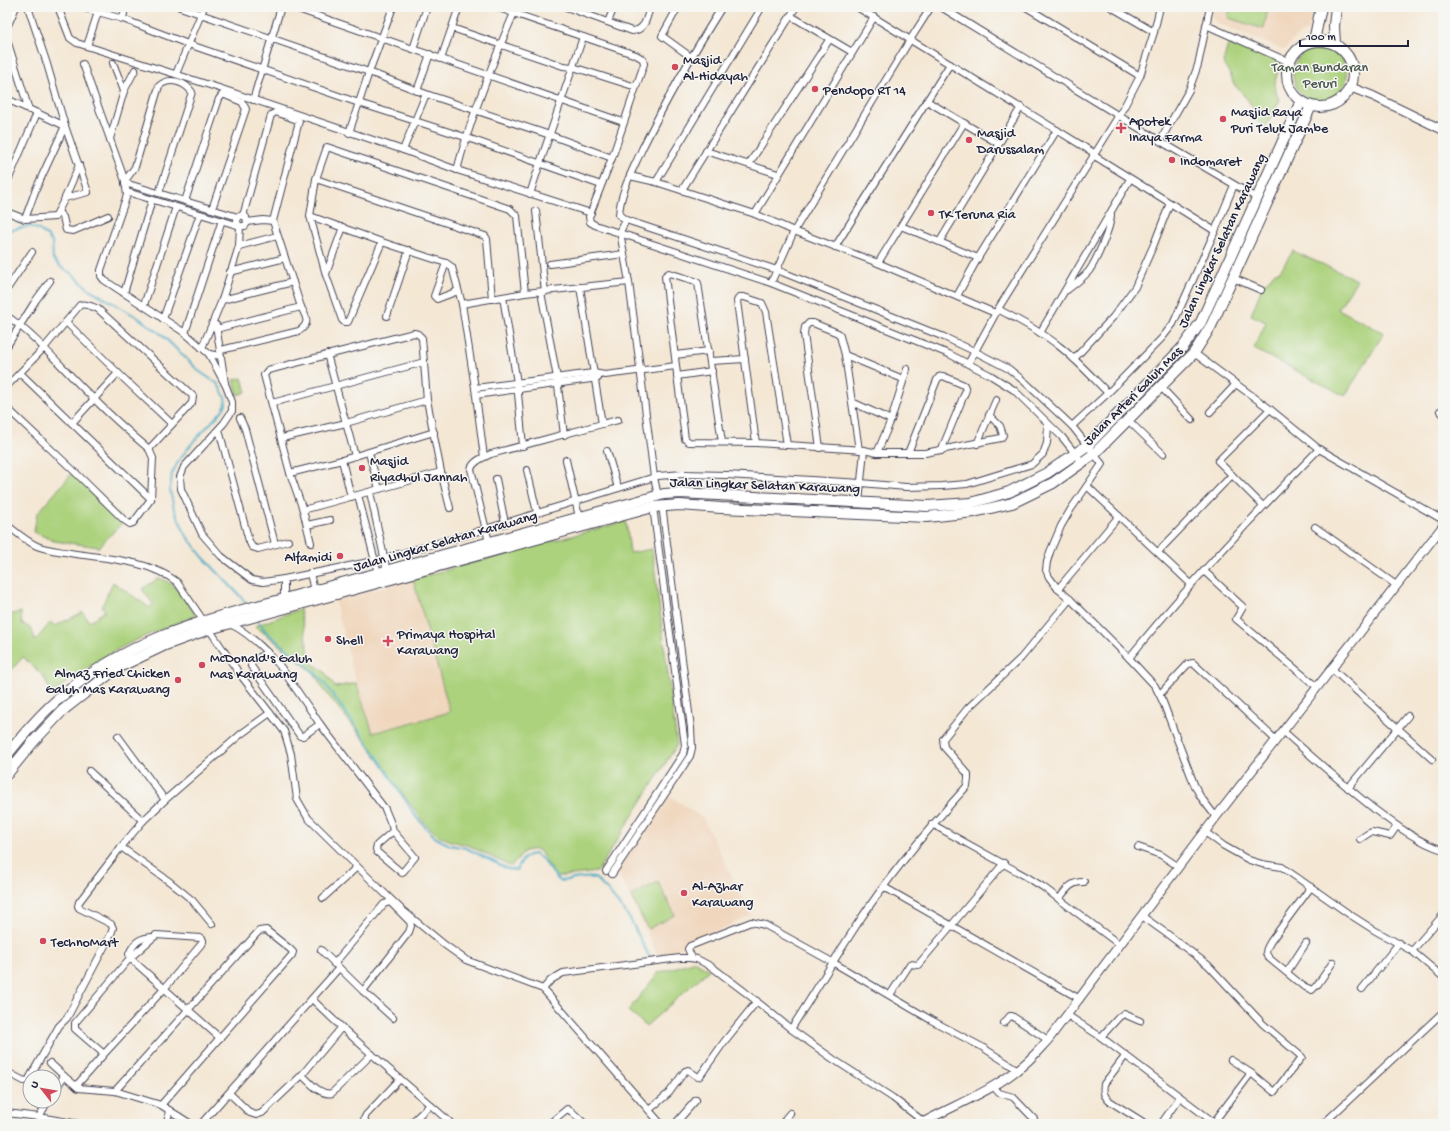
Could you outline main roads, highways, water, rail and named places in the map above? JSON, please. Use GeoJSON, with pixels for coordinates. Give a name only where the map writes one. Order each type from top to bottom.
{"type":"FeatureCollection","features":[{"type":"Feature","properties":{"kind":"main road"},"geometry":{"type":"LineString","coordinates":[[1314,41],[1321,7]]}},
{"type":"Feature","properties":{"kind":"main road"},"geometry":{"type":"LineString","coordinates":[[1334,44],[1336,7]]}},
{"type":"Feature","properties":{"kind":"main road"},"geometry":{"type":"LineString","coordinates":[[1314,41],[1325,41],[1334,44],[1343,50],[1351,62],[1353,77],[1350,87],[1338,102],[1330,106],[1311,106],[1301,101],[1290,88],[1287,75],[1289,62],[1299,48],[1314,41]]}},
{"type":"Feature","properties":{"kind":"main road","name":"Jalan Lingkar Selatan Karawang"},"geometry":{"type":"LineString","coordinates":[[7,774],[33,742],[63,710],[117,668],[165,645],[244,620],[284,599],[664,494],[680,493],[818,499],[927,506],[971,502],[1009,492],[1047,473],[1088,445],[1184,347],[1192,336],[1258,198],[1301,101]]}},
{"type":"Feature","properties":{"kind":"main road","name":"Jalan Arteri Galuh Mas"},"geometry":{"type":"LineString","coordinates":[[1082,462],[1094,454],[1194,353],[1211,326],[1311,106]]}},
{"type":"Feature","properties":{"kind":"main road","name":"Jalan Lingkar Selatan Karawang"},"geometry":{"type":"LineString","coordinates":[[7,755],[35,722],[56,701],[113,659],[170,632],[235,611],[268,608],[658,506],[680,505],[927,517],[974,512],[1012,503],[1053,483],[1082,462]]}},
{"type":"Feature","properties":{"kind":"main road"},"geometry":{"type":"LineString","coordinates":[[817,511],[818,499]]}},
{"type":"Feature","properties":{"kind":"waterway"},"geometry":{"type":"LineString","coordinates":[[7,231],[30,226],[46,235],[52,242],[53,259],[61,267],[72,274],[89,289],[137,317],[161,334],[200,372],[218,384],[225,397],[226,404],[222,411],[193,442],[179,460],[172,474],[170,490],[174,509],[186,535],[202,556],[247,605]]}},
{"type":"Feature","properties":{"kind":"waterway"},"geometry":{"type":"LineString","coordinates":[[257,619],[266,632],[322,680],[377,756],[416,817],[436,838],[450,845],[466,848],[508,869],[516,870],[525,857],[535,854],[542,859],[559,881],[595,878],[609,892],[630,919],[650,958]]}},
{"type":"Feature","properties":{"kind":"place","name":"Masjid Al-Hidayah"},"geometry":{"type":"Point","coordinates":[675,67]}},
{"type":"Feature","properties":{"kind":"place","name":"Pendopo RT 14"},"geometry":{"type":"Point","coordinates":[815,89]}},
{"type":"Feature","properties":{"kind":"place","name":"Masjid Raya Puri Teluk Jambe"},"geometry":{"type":"Point","coordinates":[1223,119]}},
{"type":"Feature","properties":{"kind":"place","name":"Apotek Inaya Farma"},"geometry":{"type":"Point","coordinates":[1121,128]}},
{"type":"Feature","properties":{"kind":"place","name":"Masjid Darussalam"},"geometry":{"type":"Point","coordinates":[969,140]}},
{"type":"Feature","properties":{"kind":"place","name":"Indomaret"},"geometry":{"type":"Point","coordinates":[1172,160]}},
{"type":"Feature","properties":{"kind":"place","name":"TK Teruna Ria"},"geometry":{"type":"Point","coordinates":[931,213]}},
{"type":"Feature","properties":{"kind":"place","name":"Masjid Riyadhul Jannah"},"geometry":{"type":"Point","coordinates":[362,468]}},
{"type":"Feature","properties":{"kind":"place","name":"Alfamidi"},"geometry":{"type":"Point","coordinates":[340,556]}},
{"type":"Feature","properties":{"kind":"place","name":"Shell"},"geometry":{"type":"Point","coordinates":[328,639]}},
{"type":"Feature","properties":{"kind":"place","name":"Primaya Hospital Karawang"},"geometry":{"type":"Point","coordinates":[388,641]}},
{"type":"Feature","properties":{"kind":"place","name":"McDonald's Galuh Mas Karawang"},"geometry":{"type":"Point","coordinates":[202,665]}},
{"type":"Feature","properties":{"kind":"place","name":"Almaz Fried Chicken Galuh Mas Karawang"},"geometry":{"type":"Point","coordinates":[178,680]}},
{"type":"Feature","properties":{"kind":"place","name":"Al-Azhar Karawang"},"geometry":{"type":"Point","coordinates":[684,893]}},
{"type":"Feature","properties":{"kind":"place","name":"TechnoMart"},"geometry":{"type":"Point","coordinates":[43,941]}},
{"type":"Feature","properties":{"kind":"park label","name":"Taman Bundaran Peruri"},"geometry":{"type":"Point","coordinates":[1320,74]}}]}
